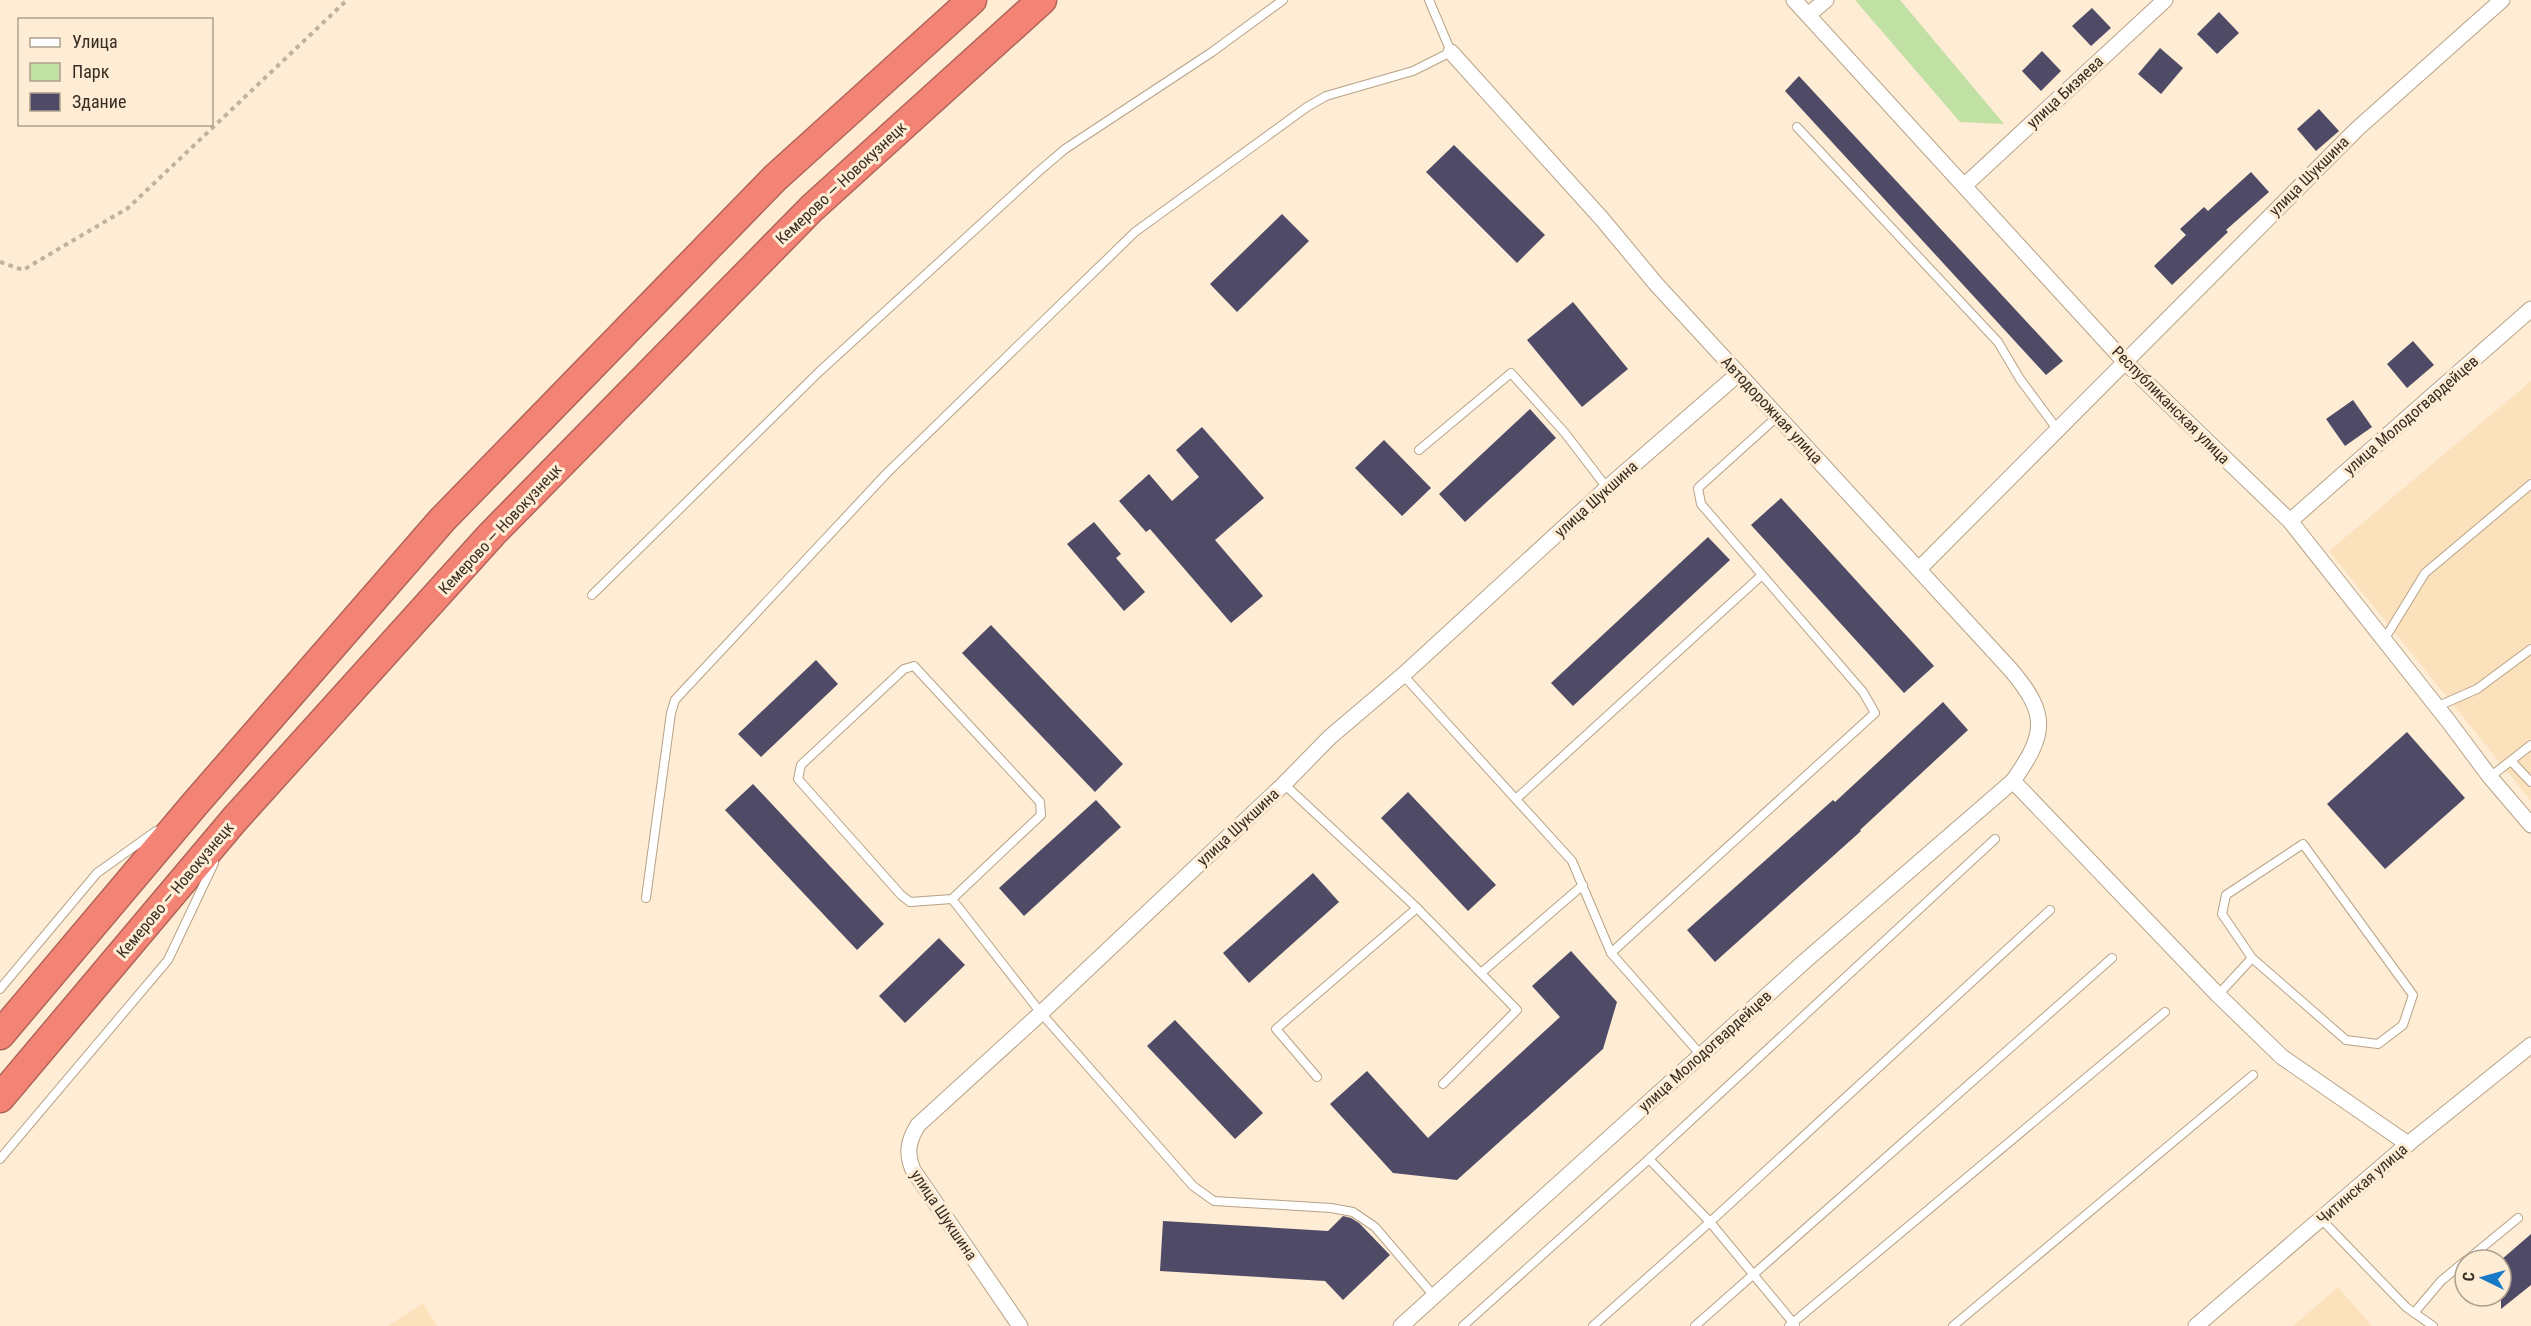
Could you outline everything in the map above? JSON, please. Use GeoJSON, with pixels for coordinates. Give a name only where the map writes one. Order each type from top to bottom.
{"type":"FeatureCollection","features":[{"type":"Feature","properties":{"kind":"highway"},"geometry":{"type":"LineString","coordinates":[[0,1035],[194,805],[459,503],[774,178],[972,0]]}},
{"type":"Feature","properties":{"kind":"highway","name":"Кемерово — Новокузнецк"},"geometry":{"type":"LineString","coordinates":[[0,1098],[234,820],[492,534],[803,216],[1042,0]]}},
{"type":"Feature","properties":{"kind":"street","name":"Республиканская улица"},"geometry":{"type":"LineString","coordinates":[[1794,0],[2124,361],[2290,521],[2490,777],[2531,825]]}},
{"type":"Feature","properties":{"kind":"street"},"geometry":{"type":"LineString","coordinates":[[1808,15],[1826,0]]}},
{"type":"Feature","properties":{"kind":"street","name":"улица Бизяева"},"geometry":{"type":"LineString","coordinates":[[1965,185],[2165,0]]}},
{"type":"Feature","properties":{"kind":"street","name":"улица Шукшина"},"geometry":{"type":"LineString","coordinates":[[1919,569],[2357,129],[2502,0]]}},
{"type":"Feature","properties":{"kind":"street","name":"Автодорожная улица"},"geometry":{"type":"LineString","coordinates":[[1451,52],[1602,219],[1656,284],[2031,693],[2036,706],[2038,738],[2030,756],[2013,781]]}},
{"type":"Feature","properties":{"kind":"street","name":"улица Молодогвардейцев"},"geometry":{"type":"LineString","coordinates":[[2290,521],[2531,309]]}},
{"type":"Feature","properties":{"kind":"street","name":"улица Шукшина"},"geometry":{"type":"LineString","coordinates":[[1020,1326],[913,1170],[908,1156],[911,1137],[918,1125],[1041,1013],[1284,784],[1330,737],[1403,675],[1607,488],[1738,374]]}},
{"type":"Feature","properties":{"kind":"street"},"geometry":{"type":"LineString","coordinates":[[2013,781],[2218,995],[2282,1057],[2408,1144]]}},
{"type":"Feature","properties":{"kind":"street","name":"улица Молодогвардейцев"},"geometry":{"type":"LineString","coordinates":[[1401,1326],[1805,961],[2013,781]]}},
{"type":"Feature","properties":{"kind":"street","name":"Читинская улица"},"geometry":{"type":"LineString","coordinates":[[2196,1326],[2408,1144],[2531,1045]]}},
{"type":"Feature","properties":{"kind":"lane"},"geometry":{"type":"LineString","coordinates":[[592,595],[820,371],[1038,172],[1065,149],[1212,52],[1283,0]]}},
{"type":"Feature","properties":{"kind":"lane"},"geometry":{"type":"LineString","coordinates":[[646,898],[671,713],[675,700],[887,473],[1135,232],[1307,107],[1326,96],[1413,71],[1451,52],[1429,0]]}},
{"type":"Feature","properties":{"kind":"lane"},"geometry":{"type":"LineString","coordinates":[[1797,127],[1998,342],[2020,379],[2057,429]]}},
{"type":"Feature","properties":{"kind":"lane"},"geometry":{"type":"LineString","coordinates":[[1419,450],[1511,373],[1564,433],[1607,488]]}},
{"type":"Feature","properties":{"kind":"lane"},"geometry":{"type":"LineString","coordinates":[[1611,952],[1875,713],[1863,692],[1701,504],[1698,488],[1778,416]]}},
{"type":"Feature","properties":{"kind":"lane"},"geometry":{"type":"LineString","coordinates":[[2384,640],[2424,573],[2531,484]]}},
{"type":"Feature","properties":{"kind":"lane"},"geometry":{"type":"LineString","coordinates":[[1516,799],[1762,575]]}},
{"type":"Feature","properties":{"kind":"lane"},"geometry":{"type":"LineString","coordinates":[[2436,707],[2477,689],[2531,649]]}},
{"type":"Feature","properties":{"kind":"lane"},"geometry":{"type":"LineString","coordinates":[[914,666],[1040,802],[1041,815],[952,899],[910,902],[901,895],[798,779],[801,765],[904,669],[914,666]]}},
{"type":"Feature","properties":{"kind":"lane"},"geometry":{"type":"LineString","coordinates":[[1403,675],[1572,861],[1611,952],[1701,1055]]}},
{"type":"Feature","properties":{"kind":"lane"},"geometry":{"type":"LineString","coordinates":[[2490,777],[2531,745]]}},
{"type":"Feature","properties":{"kind":"lane"},"geometry":{"type":"LineString","coordinates":[[2511,761],[2531,782]]}},
{"type":"Feature","properties":{"kind":"lane"},"geometry":{"type":"LineString","coordinates":[[1284,784],[1417,908],[1517,1010],[1443,1084]]}},
{"type":"Feature","properties":{"kind":"lane"},"geometry":{"type":"LineString","coordinates":[[0,989],[97,873],[194,805]]}},
{"type":"Feature","properties":{"kind":"lane"},"geometry":{"type":"LineString","coordinates":[[0,1159],[168,960],[234,820]]}},
{"type":"Feature","properties":{"kind":"lane"},"geometry":{"type":"LineString","coordinates":[[1463,1326],[1649,1159],[1995,839]]}},
{"type":"Feature","properties":{"kind":"lane"},"geometry":{"type":"LineString","coordinates":[[2303,844],[2413,994],[2403,1025],[2378,1044],[2346,1040],[2252,958],[2222,914],[2226,895],[2303,844]]}},
{"type":"Feature","properties":{"kind":"lane"},"geometry":{"type":"LineString","coordinates":[[1481,973],[1583,885]]}},
{"type":"Feature","properties":{"kind":"lane"},"geometry":{"type":"LineString","coordinates":[[952,899],[1041,1013],[1193,1186],[1214,1201],[1331,1208],[1353,1212],[1375,1227],[1434,1296]]}},
{"type":"Feature","properties":{"kind":"lane"},"geometry":{"type":"LineString","coordinates":[[1317,1077],[1276,1029],[1417,908]]}},
{"type":"Feature","properties":{"kind":"lane"},"geometry":{"type":"LineString","coordinates":[[1593,1326],[1710,1222],[2050,910]]}},
{"type":"Feature","properties":{"kind":"lane"},"geometry":{"type":"LineString","coordinates":[[1695,1326],[2112,958]]}},
{"type":"Feature","properties":{"kind":"lane"},"geometry":{"type":"LineString","coordinates":[[2218,995],[2252,958]]}},
{"type":"Feature","properties":{"kind":"lane"},"geometry":{"type":"LineString","coordinates":[[1649,1159],[1710,1222],[1792,1325],[2165,1012]]}},
{"type":"Feature","properties":{"kind":"lane"},"geometry":{"type":"LineString","coordinates":[[1953,1326],[2253,1075]]}},
{"type":"Feature","properties":{"kind":"lane"},"geometry":{"type":"LineString","coordinates":[[2482,1248],[2518,1218]]}},
{"type":"Feature","properties":{"kind":"lane"},"geometry":{"type":"LineString","coordinates":[[2321,1219],[2406,1307],[2433,1326]]}},
{"type":"Feature","properties":{"kind":"lane"},"geometry":{"type":"LineString","coordinates":[[2414,1313],[2441,1281],[2453,1271]]}},
{"type":"Feature","properties":{"kind":"path"},"geometry":{"type":"LineString","coordinates":[[0,262],[23,270],[128,208],[347,0]]}},
{"type":"Feature","properties":{"kind":"shaded area"},"geometry":{"type":"Polygon","coordinates":[[[2531,381],[2531,801],[2329,551],[2531,381]]]}},
{"type":"Feature","properties":{"kind":"shaded area"},"geometry":{"type":"Polygon","coordinates":[[[2338,1287],[2372,1326],[2293,1326],[2338,1287]]]}},
{"type":"Feature","properties":{"kind":"shaded area"},"geometry":{"type":"Polygon","coordinates":[[[423,1303],[437,1326],[388,1326],[423,1303]]]}},
{"type":"Feature","properties":{"kind":"green space"},"geometry":{"type":"Polygon","coordinates":[[[1855,0],[1900,0],[2004,124],[1960,122],[1855,0]]]}},
{"type":"Feature","properties":{"kind":"building"},"geometry":{"type":"Polygon","coordinates":[[[2092,8],[2111,28],[2091,46],[2072,26],[2092,8]]]}},
{"type":"Feature","properties":{"kind":"building"},"geometry":{"type":"Polygon","coordinates":[[[2219,12],[2239,33],[2217,54],[2197,34],[2219,12]]]}},
{"type":"Feature","properties":{"kind":"building"},"geometry":{"type":"Polygon","coordinates":[[[2160,48],[2183,68],[2161,94],[2138,74],[2160,48]]]}},
{"type":"Feature","properties":{"kind":"building"},"geometry":{"type":"Polygon","coordinates":[[[2042,51],[2061,71],[2041,91],[2022,71],[2042,51]]]}},
{"type":"Feature","properties":{"kind":"building"},"geometry":{"type":"Polygon","coordinates":[[[1799,76],[2063,361],[2046,375],[1785,91],[1799,76]]]}},
{"type":"Feature","properties":{"kind":"building"},"geometry":{"type":"Polygon","coordinates":[[[2319,109],[2339,131],[2316,151],[2297,129],[2319,109]]]}},
{"type":"Feature","properties":{"kind":"building"},"geometry":{"type":"Polygon","coordinates":[[[1454,145],[1545,235],[1517,263],[1426,172],[1454,145]]]}},
{"type":"Feature","properties":{"kind":"building"},"geometry":{"type":"Polygon","coordinates":[[[2251,172],[2269,192],[2226,230],[2228,232],[2172,285],[2154,266],[2186,235],[2180,229],[2204,207],[2208,211],[2251,172]]]}},
{"type":"Feature","properties":{"kind":"building"},"geometry":{"type":"Polygon","coordinates":[[[1282,214],[1309,241],[1237,312],[1210,284],[1282,214]]]}},
{"type":"Feature","properties":{"kind":"building"},"geometry":{"type":"Polygon","coordinates":[[[1573,302],[1628,369],[1582,407],[1527,340],[1573,302]]]}},
{"type":"Feature","properties":{"kind":"building"},"geometry":{"type":"Polygon","coordinates":[[[2413,341],[2434,365],[2407,388],[2387,364],[2413,341]]]}},
{"type":"Feature","properties":{"kind":"building"},"geometry":{"type":"Polygon","coordinates":[[[2353,400],[2372,427],[2345,446],[2326,419],[2353,400]]]}},
{"type":"Feature","properties":{"kind":"building"},"geometry":{"type":"Polygon","coordinates":[[[1530,409],[1556,438],[1465,522],[1439,494],[1530,409]]]}},
{"type":"Feature","properties":{"kind":"building"},"geometry":{"type":"Polygon","coordinates":[[[1202,427],[1264,498],[1215,540],[1263,596],[1231,623],[1150,529],[1146,532],[1119,501],[1149,474],[1172,501],[1199,477],[1176,450],[1202,427]]]}},
{"type":"Feature","properties":{"kind":"building"},"geometry":{"type":"Polygon","coordinates":[[[1384,440],[1431,488],[1402,516],[1355,468],[1384,440]]]}},
{"type":"Feature","properties":{"kind":"building"},"geometry":{"type":"Polygon","coordinates":[[[1781,498],[1934,666],[1904,693],[1751,525],[1781,498]]]}},
{"type":"Feature","properties":{"kind":"building"},"geometry":{"type":"Polygon","coordinates":[[[1094,522],[1121,554],[1116,558],[1145,592],[1124,611],[1067,544],[1094,522]]]}},
{"type":"Feature","properties":{"kind":"building"},"geometry":{"type":"Polygon","coordinates":[[[1708,537],[1730,560],[1573,706],[1551,683],[1708,537]]]}},
{"type":"Feature","properties":{"kind":"building"},"geometry":{"type":"Polygon","coordinates":[[[991,625],[1123,764],[1095,792],[962,653],[991,625]]]}},
{"type":"Feature","properties":{"kind":"building"},"geometry":{"type":"Polygon","coordinates":[[[816,660],[838,684],[761,757],[738,734],[816,660]]]}},
{"type":"Feature","properties":{"kind":"building"},"geometry":{"type":"Polygon","coordinates":[[[1943,702],[1968,730],[1861,831],[1715,962],[1687,930],[1833,800],[1835,802],[1943,702]]]}},
{"type":"Feature","properties":{"kind":"building"},"geometry":{"type":"Polygon","coordinates":[[[2407,732],[2465,798],[2385,869],[2327,804],[2407,732]]]}},
{"type":"Feature","properties":{"kind":"building"},"geometry":{"type":"Polygon","coordinates":[[[753,784],[884,924],[857,950],[725,810],[753,784]]]}},
{"type":"Feature","properties":{"kind":"building"},"geometry":{"type":"Polygon","coordinates":[[[1408,792],[1496,885],[1468,911],[1381,818],[1408,792]]]}},
{"type":"Feature","properties":{"kind":"building"},"geometry":{"type":"Polygon","coordinates":[[[1096,800],[1121,827],[1024,916],[999,888],[1096,800]]]}},
{"type":"Feature","properties":{"kind":"building"},"geometry":{"type":"Polygon","coordinates":[[[1313,873],[1339,902],[1249,983],[1223,953],[1313,873]]]}},
{"type":"Feature","properties":{"kind":"building"},"geometry":{"type":"Polygon","coordinates":[[[939,938],[965,965],[905,1023],[879,996],[939,938]]]}},
{"type":"Feature","properties":{"kind":"building"},"geometry":{"type":"Polygon","coordinates":[[[1571,951],[1617,1002],[1603,1049],[1457,1180],[1393,1173],[1330,1104],[1367,1071],[1428,1138],[1560,1017],[1532,986],[1571,951]]]}},
{"type":"Feature","properties":{"kind":"building"},"geometry":{"type":"Polygon","coordinates":[[[1175,1020],[1263,1113],[1235,1139],[1147,1046],[1175,1020]]]}},
{"type":"Feature","properties":{"kind":"building"},"geometry":{"type":"Polygon","coordinates":[[[1343,1216],[1359,1223],[1390,1255],[1343,1300],[1325,1281],[1160,1271],[1163,1221],[1328,1231],[1343,1216]]]}},
{"type":"Feature","properties":{"kind":"building"},"geometry":{"type":"Polygon","coordinates":[[[2531,1234],[2531,1285],[2513,1299],[2513,1250],[2531,1234]]]}}]}
